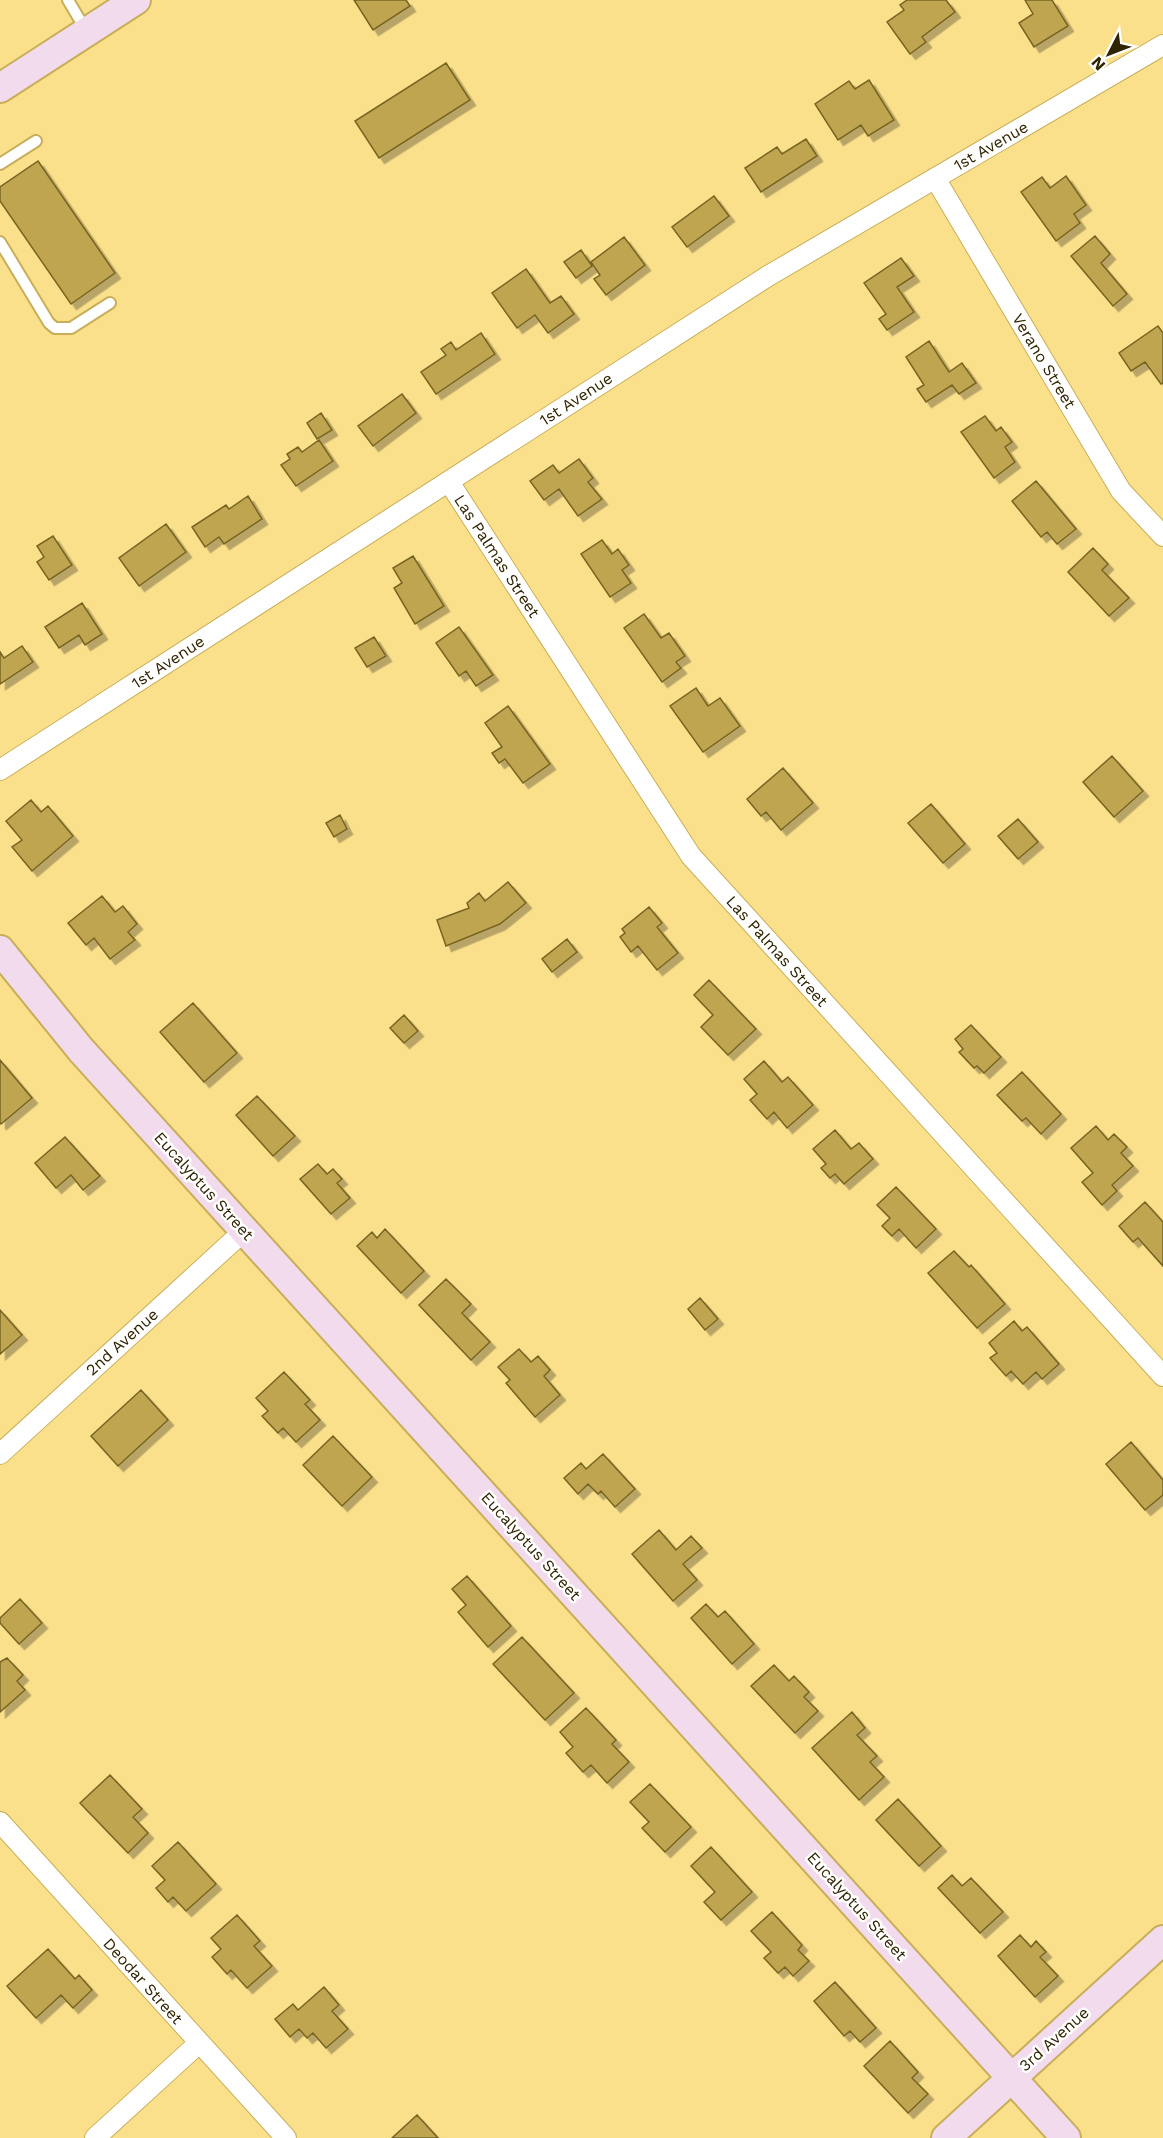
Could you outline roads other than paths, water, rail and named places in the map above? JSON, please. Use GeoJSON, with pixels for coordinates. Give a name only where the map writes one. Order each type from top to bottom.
{"type":"FeatureCollection","features":[{"type":"Feature","properties":{"kind":"main road"},"geometry":{"type":"LineString","coordinates":[[0,88],[136,0]]}},
{"type":"Feature","properties":{"kind":"main road","name":"Eucalyptus Street"},"geometry":{"type":"LineString","coordinates":[[0,950],[81,1050],[1066,2138]]}},
{"type":"Feature","properties":{"kind":"main road","name":"3rd Avenue"},"geometry":{"type":"LineString","coordinates":[[946,2138],[1163,1940]]}},
{"type":"Feature","properties":{"kind":"street","name":"1st Avenue"},"geometry":{"type":"LineString","coordinates":[[0,770],[768,276],[1163,45]]}},
{"type":"Feature","properties":{"kind":"street","name":"Verano Street"},"geometry":{"type":"LineString","coordinates":[[935,178],[1121,491],[1163,536]]}},
{"type":"Feature","properties":{"kind":"street","name":"Las Palmas Street"},"geometry":{"type":"LineString","coordinates":[[450,482],[691,856],[1163,1376]]}},
{"type":"Feature","properties":{"kind":"street","name":"2nd Avenue"},"geometry":{"type":"LineString","coordinates":[[0,1454],[245,1230]]}},
{"type":"Feature","properties":{"kind":"street","name":"Deodar Street"},"geometry":{"type":"LineString","coordinates":[[0,1822],[286,2138]]}},
{"type":"Feature","properties":{"kind":"street"},"geometry":{"type":"LineString","coordinates":[[95,2138],[199,2043]]}},
{"type":"Feature","properties":{"kind":"lane"},"geometry":{"type":"LineString","coordinates":[[68,0],[87,32]]}},
{"type":"Feature","properties":{"kind":"lane"},"geometry":{"type":"LineString","coordinates":[[0,164],[36,141]]}},
{"type":"Feature","properties":{"kind":"lane"},"geometry":{"type":"LineString","coordinates":[[0,242],[49,323],[55,328],[71,327],[111,303]]}}]}
